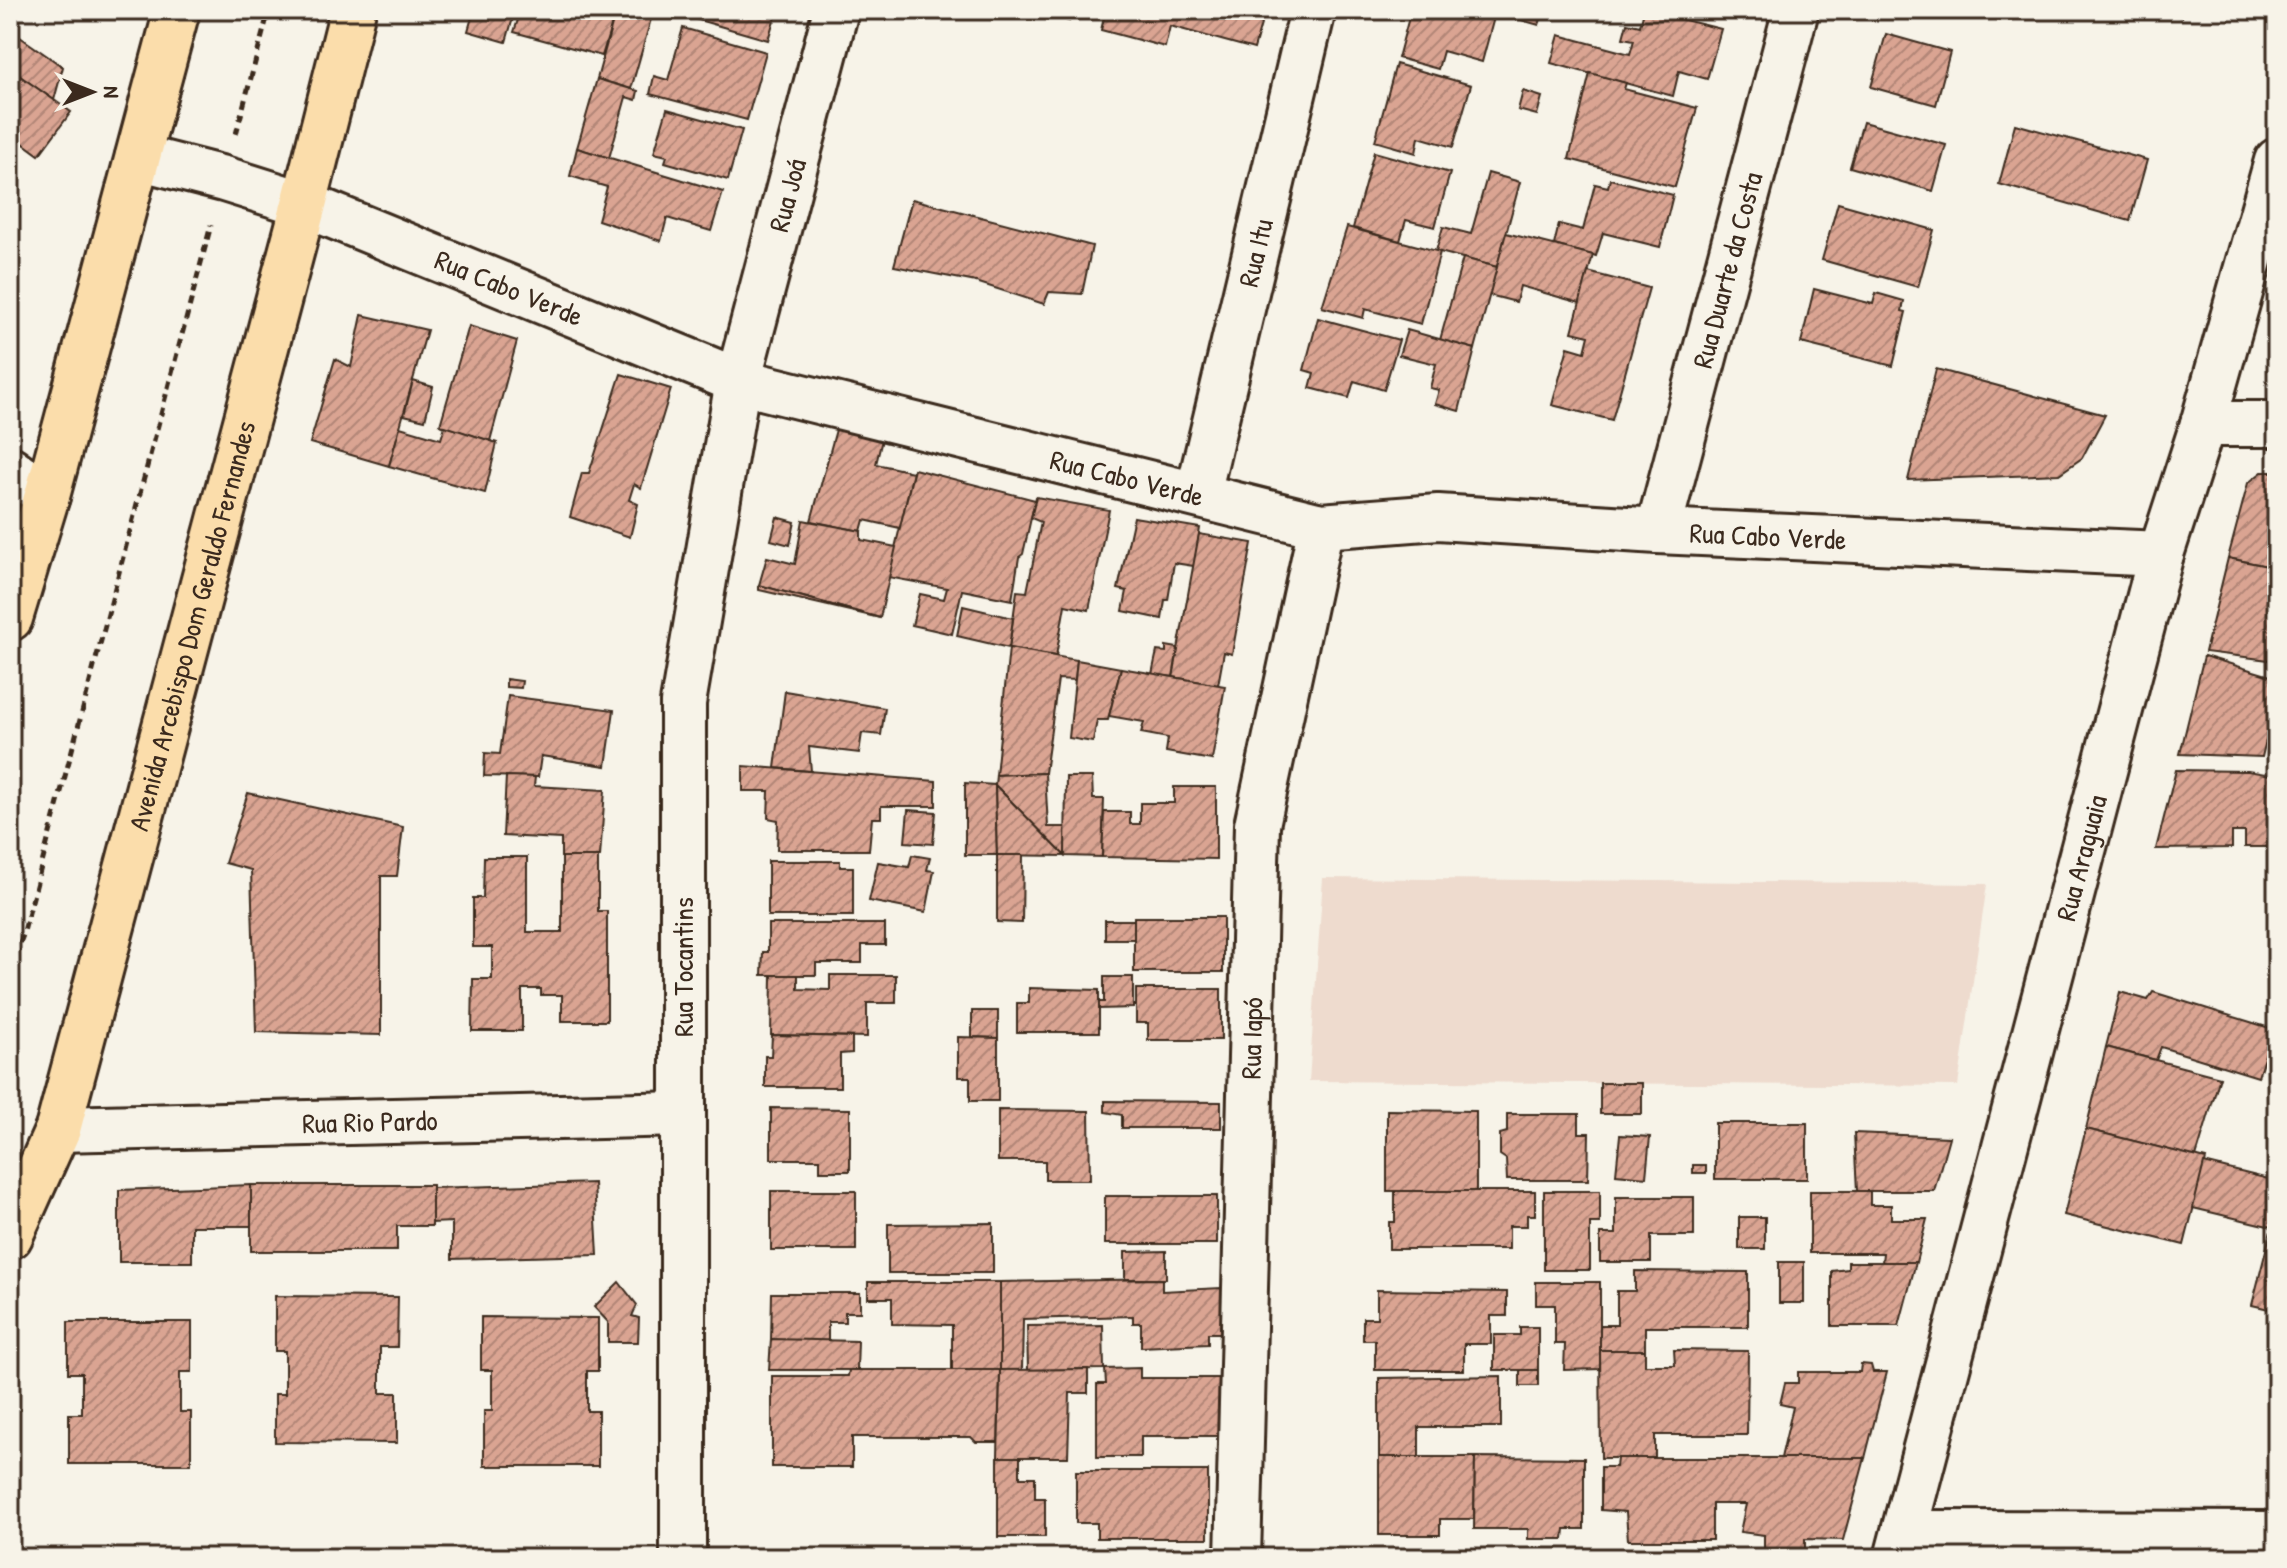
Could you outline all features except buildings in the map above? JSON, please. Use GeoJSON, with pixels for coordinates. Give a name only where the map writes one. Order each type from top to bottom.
{"type":"FeatureCollection","features":[{"type":"Feature","properties":{"kind":"main road"},"geometry":{"type":"LineString","coordinates":[[10,618],[47,496],[177,10]]}},
{"type":"Feature","properties":{"kind":"main road","name":"Avenida Arcebispo Dom Geraldo Fernandes"},"geometry":{"type":"LineString","coordinates":[[10,1236],[58,1129],[353,10]]}},
{"type":"Feature","properties":{"kind":"street","name":"Rua Joá"},"geometry":{"type":"LineString","coordinates":[[738,381],[836,10]]}},
{"type":"Feature","properties":{"kind":"street","name":"Rua Itu"},"geometry":{"type":"LineString","coordinates":[[1198,494],[1313,10]]}},
{"type":"Feature","properties":{"kind":"street","name":"Rua Duarte da Costa"},"geometry":{"type":"LineString","coordinates":[[1658,531],[1796,10]]}},
{"type":"Feature","properties":{"kind":"street","name":"Rua Cabo Verde"},"geometry":{"type":"LineString","coordinates":[[138,157],[304,204],[738,381],[1321,526],[1438,517],[1658,531],[2161,554]]}},
{"type":"Feature","properties":{"kind":"street","name":"Rua Araguaia"},"geometry":{"type":"LineString","coordinates":[[1901,1546],[2161,554],[2203,424],[2277,161]]}},
{"type":"Feature","properties":{"kind":"street","name":"Rua Tocantins"},"geometry":{"type":"LineString","coordinates":[[683,1558],[683,703],[738,381]]}},
{"type":"Feature","properties":{"kind":"street"},"geometry":{"type":"LineString","coordinates":[[2203,424],[2277,424]]}},
{"type":"Feature","properties":{"kind":"street"},"geometry":{"type":"LineString","coordinates":[[10,469],[47,496]]}},
{"type":"Feature","properties":{"kind":"street","name":"Rua Iapó"},"geometry":{"type":"LineString","coordinates":[[1238,1558],[1257,825],[1321,526]]}},
{"type":"Feature","properties":{"kind":"street","name":"Rua Rio Pardo"},"geometry":{"type":"LineString","coordinates":[[58,1129],[683,1114]]}},
{"type":"Feature","properties":{"kind":"street"},"geometry":{"type":"LineString","coordinates":[[1901,1546],[2277,1534]]}},
{"type":"Feature","properties":{"kind":"path"},"geometry":{"type":"LineString","coordinates":[[10,969],[23,935],[269,10]]}},
{"type":"Feature","properties":{"kind":"shaded area"},"geometry":{"type":"Polygon","coordinates":[[[1323,878],[1987,884],[1958,1086],[1309,1081],[1323,878]]]}}]}
